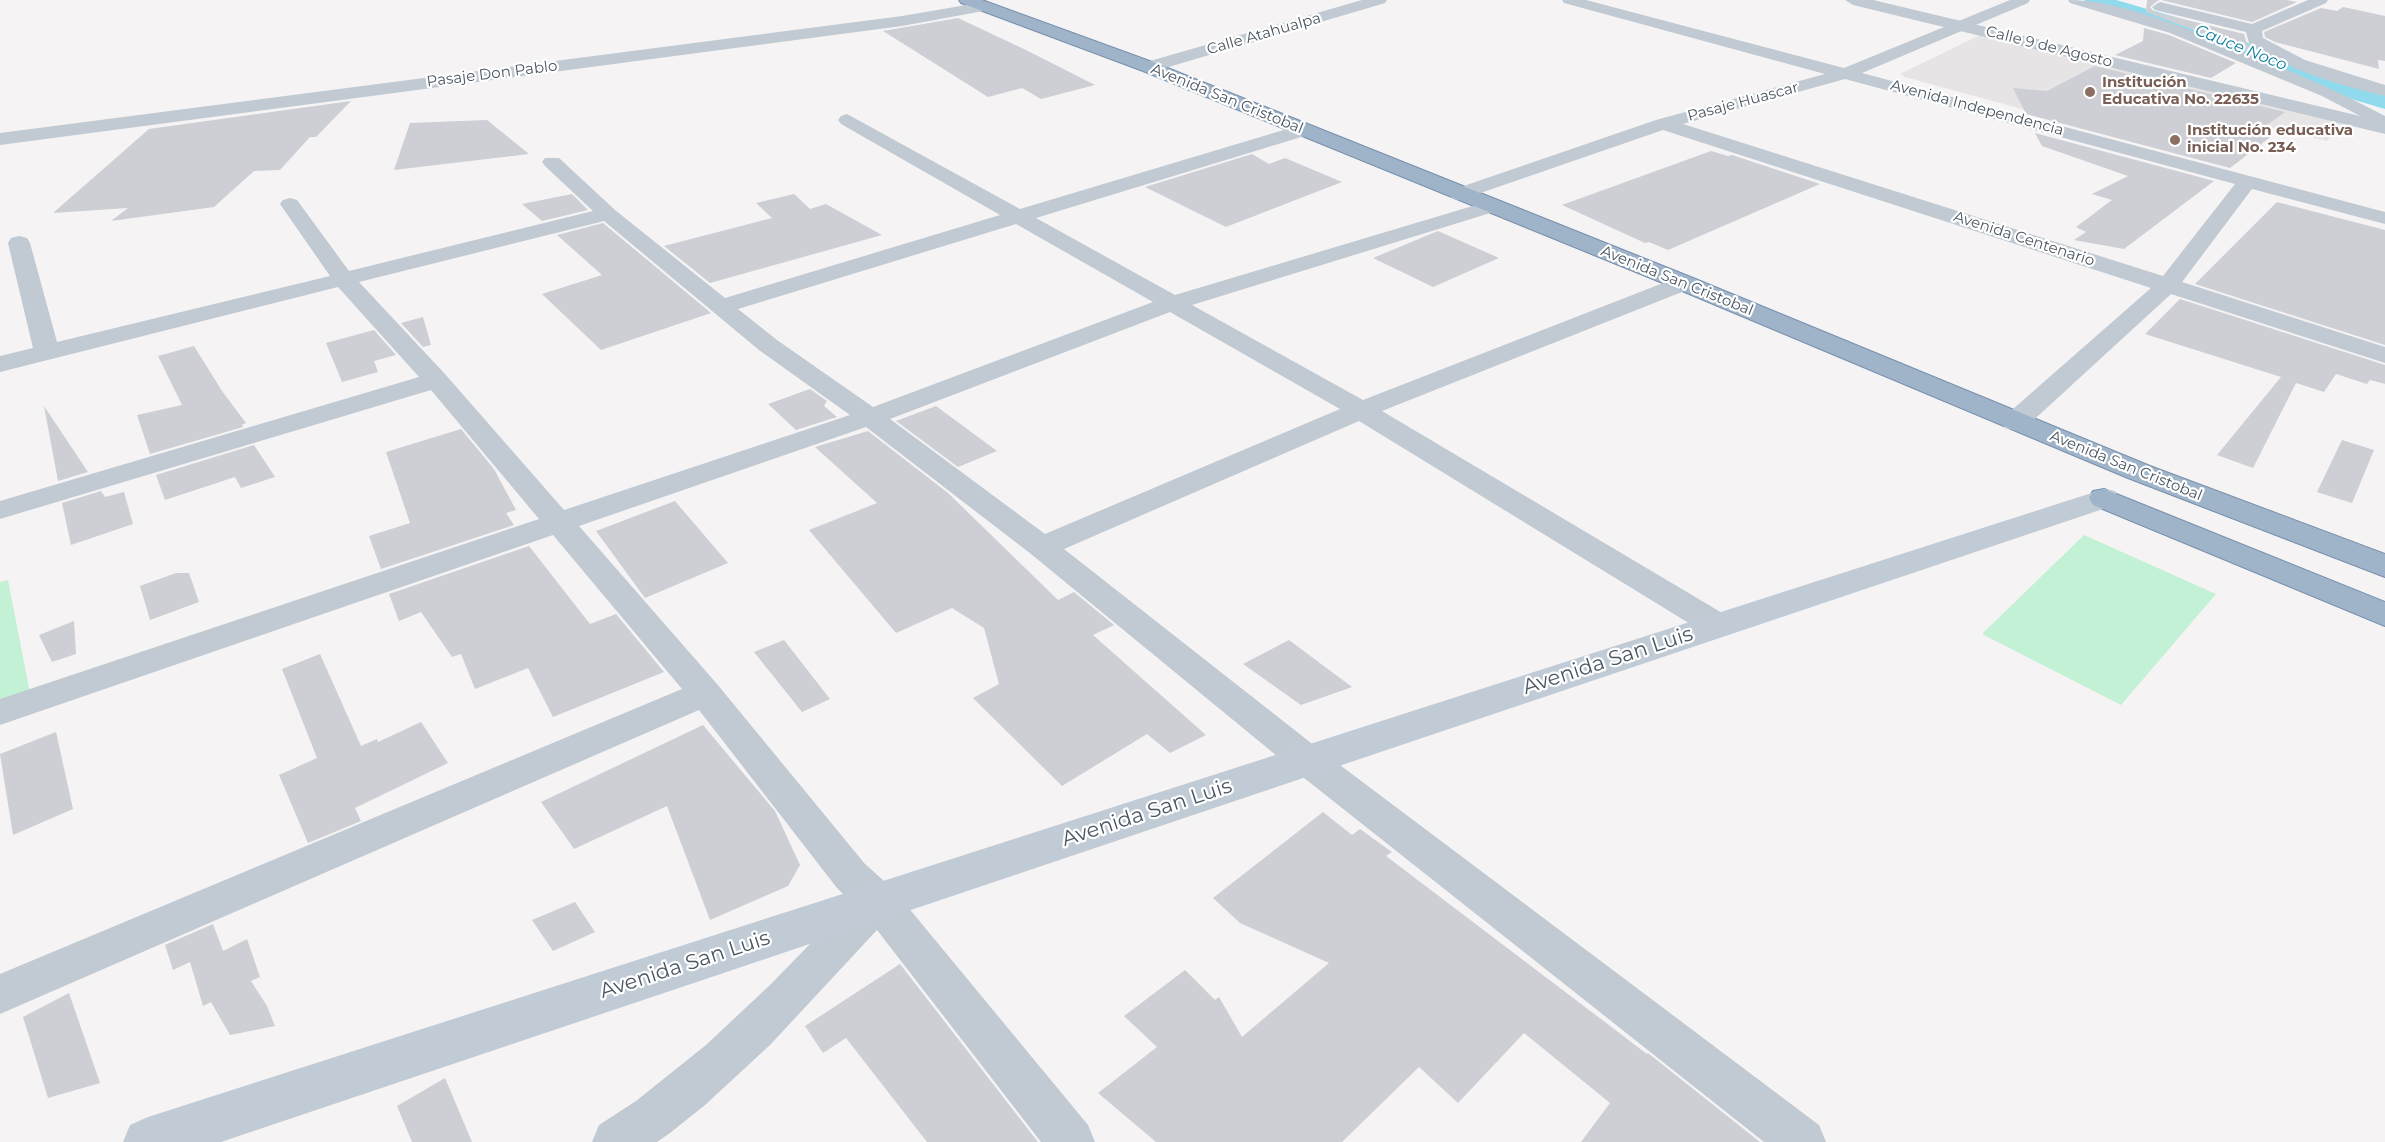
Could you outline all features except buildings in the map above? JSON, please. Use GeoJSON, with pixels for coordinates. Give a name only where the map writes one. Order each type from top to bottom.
{"type":"FeatureCollection","features":[{"type":"Feature","properties":{"kind":"highway","name":"Avenida San Cristobal"},"geometry":{"type":"LineString","coordinates":[[976,3],[1149,67],[1684,283],[2015,422],[2385,566]]}},
{"type":"Feature","properties":{"kind":"highway","name":"Avenida San Luis"},"geometry":{"type":"LineString","coordinates":[[2104,498],[2139,472]]}},
{"type":"Feature","properties":{"kind":"highway"},"geometry":{"type":"LineString","coordinates":[[2104,498],[2385,615]]}},
{"type":"Feature","properties":{"kind":"main road","name":"Avenida San Luis"},"geometry":{"type":"LineString","coordinates":[[148,1142],[2104,498]]}},
{"type":"Feature","properties":{"kind":"street","name":"Calle Atahualpa"},"geometry":{"type":"LineString","coordinates":[[1149,67],[1378,0]]}},
{"type":"Feature","properties":{"kind":"street","name":"Avenida Independencia"},"geometry":{"type":"LineString","coordinates":[[1569,0],[2385,218]]}},
{"type":"Feature","properties":{"kind":"street","name":"Calle 9 de Agosto"},"geometry":{"type":"LineString","coordinates":[[1853,0],[2383,123]]}},
{"type":"Feature","properties":{"kind":"street","name":"Calle 9 de Agosto"},"geometry":{"type":"LineString","coordinates":[[1877,0],[1968,25]]}},
{"type":"Feature","properties":{"kind":"street","name":"Pasaje Huascar"},"geometry":{"type":"LineString","coordinates":[[1459,194],[1663,124],[1847,73],[1968,25],[2023,0]]}},
{"type":"Feature","properties":{"kind":"street"},"geometry":{"type":"LineString","coordinates":[[2075,0],[2176,30],[2328,92],[2383,123]]}},
{"type":"Feature","properties":{"kind":"street"},"geometry":{"type":"LineString","coordinates":[[2144,3],[2254,29],[2320,0]]}},
{"type":"Feature","properties":{"kind":"street","name":"Pasaje Don Pablo"},"geometry":{"type":"LineString","coordinates":[[0,139],[902,21],[976,3]]}},
{"type":"Feature","properties":{"kind":"street"},"geometry":{"type":"LineString","coordinates":[[2254,29],[2254,40],[2277,54],[2315,69],[2385,91]]}},
{"type":"Feature","properties":{"kind":"street"},"geometry":{"type":"LineString","coordinates":[[847,120],[1361,410],[1717,625]]}},
{"type":"Feature","properties":{"kind":"street","name":"Avenida Centenario"},"geometry":{"type":"LineString","coordinates":[[1663,124],[2385,355]]}},
{"type":"Feature","properties":{"kind":"street"},"geometry":{"type":"LineString","coordinates":[[722,306],[1304,130]]}},
{"type":"Feature","properties":{"kind":"street"},"geometry":{"type":"LineString","coordinates":[[552,162],[608,214],[768,345],[870,417],[1042,547],[1307,760],[1802,1142]]}},
{"type":"Feature","properties":{"kind":"street"},"geometry":{"type":"LineString","coordinates":[[2015,422],[2168,285],[2248,181]]}},
{"type":"Feature","properties":{"kind":"street"},"geometry":{"type":"LineString","coordinates":[[290,204],[344,280],[436,380],[705,693],[851,876],[878,901],[1071,1142]]}},
{"type":"Feature","properties":{"kind":"street"},"geometry":{"type":"LineString","coordinates":[[0,712],[870,417],[1170,304],[1493,206]]}},
{"type":"Feature","properties":{"kind":"street"},"geometry":{"type":"LineString","coordinates":[[0,364],[608,214]]}},
{"type":"Feature","properties":{"kind":"street"},"geometry":{"type":"LineString","coordinates":[[19,243],[47,353]]}},
{"type":"Feature","properties":{"kind":"street"},"geometry":{"type":"LineString","coordinates":[[1042,547],[1361,410],[1684,283]]}},
{"type":"Feature","properties":{"kind":"street"},"geometry":{"type":"LineString","coordinates":[[0,510],[436,380]]}},
{"type":"Feature","properties":{"kind":"street"},"geometry":{"type":"LineString","coordinates":[[0,994],[705,693]]}},
{"type":"Feature","properties":{"kind":"street"},"geometry":{"type":"LineString","coordinates":[[616,1142],[656,1117],[742,1044],[878,901]]}},
{"type":"Feature","properties":{"kind":"shaded area","name":"Institución Educativa No. 22635"},"geometry":{"type":"Polygon","coordinates":[[[1980,35],[2346,121],[2327,141],[2183,106],[2048,116],[1900,74],[1980,35]]]}},
{"type":"Feature","properties":{"kind":"green space"},"geometry":{"type":"Polygon","coordinates":[[[2084,535],[2216,594],[2121,705],[1982,634],[2084,535]]]}},
{"type":"Feature","properties":{"kind":"green space"},"geometry":{"type":"Polygon","coordinates":[[[8,580],[30,693],[0,704],[0,582],[8,580]]]}},
{"type":"Feature","properties":{"kind":"waterway","name":"Cauce Noco"},"geometry":{"type":"LineString","coordinates":[[2094,0],[2196,29],[2349,91],[2385,102]]}},
{"type":"Feature","properties":{"kind":"place","name":"Institución Educativa No. 22635"},"geometry":{"type":"Point","coordinates":[2090,92]}},
{"type":"Feature","properties":{"kind":"place","name":"Institución educativa inicial No. 234"},"geometry":{"type":"Point","coordinates":[2175,140]}}]}
